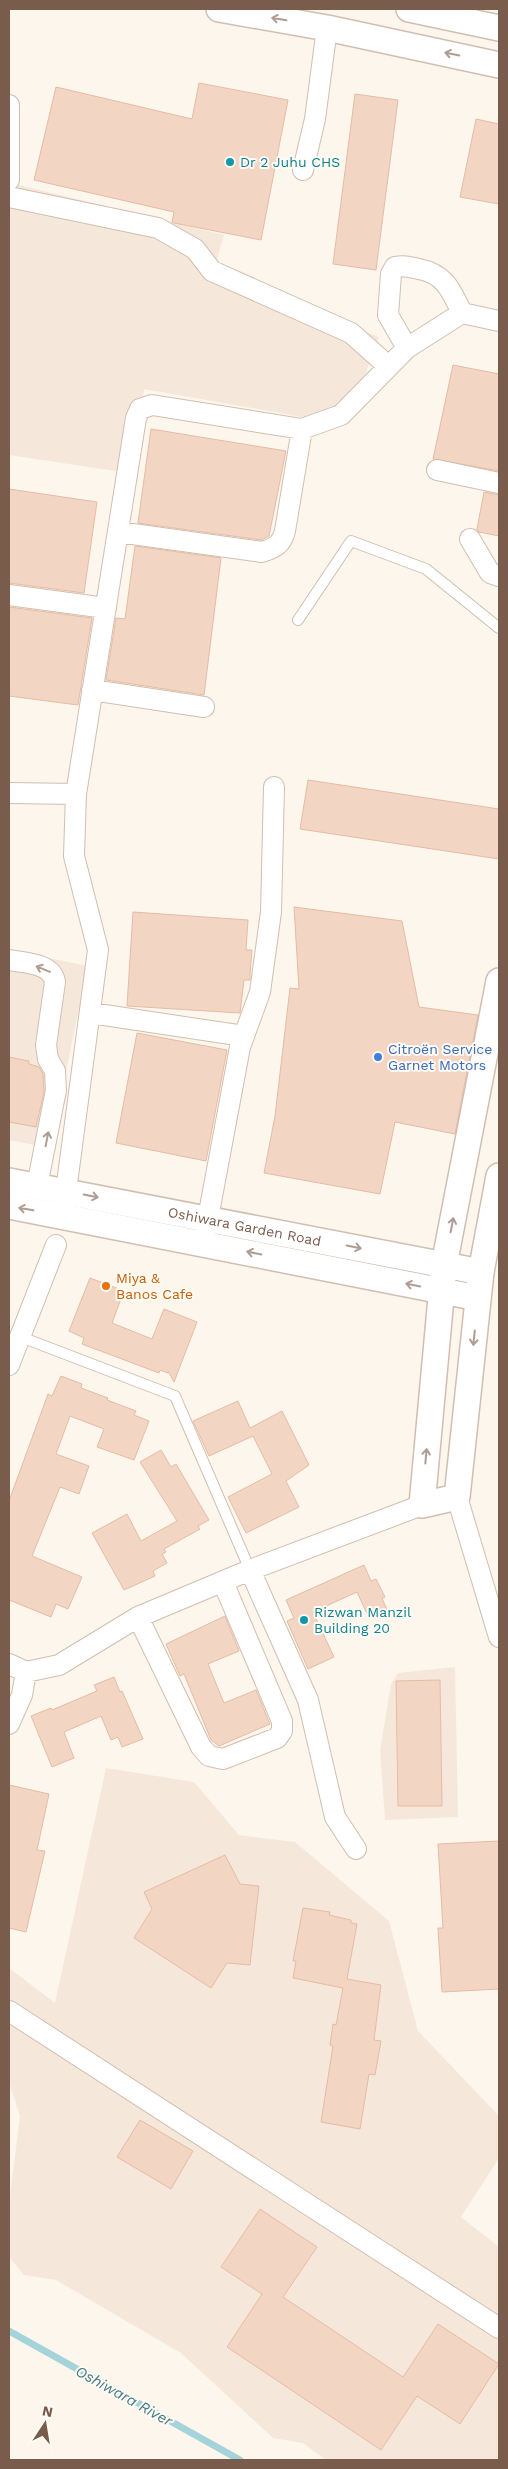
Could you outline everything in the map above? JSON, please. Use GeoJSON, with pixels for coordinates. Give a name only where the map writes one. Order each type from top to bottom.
{"type":"FeatureCollection","features":[{"type":"Feature","properties":{"kind":"street"},"geometry":{"type":"LineString","coordinates":[[219,9],[327,18],[499,64]]}},
{"type":"Feature","properties":{"kind":"street"},"geometry":{"type":"LineString","coordinates":[[409,9],[499,28]]}},
{"type":"Feature","properties":{"kind":"street"},"geometry":{"type":"LineString","coordinates":[[303,170],[315,119],[327,18]]}},
{"type":"Feature","properties":{"kind":"street"},"geometry":{"type":"LineString","coordinates":[[9,105],[9,180]]}},
{"type":"Feature","properties":{"kind":"street"},"geometry":{"type":"LineString","coordinates":[[9,197],[158,228],[195,249],[212,271],[351,333],[388,366]]}},
{"type":"Feature","properties":{"kind":"street"},"geometry":{"type":"LineString","coordinates":[[407,348],[388,316],[391,274],[395,267],[402,265],[434,272],[450,289],[462,312]]}},
{"type":"Feature","properties":{"kind":"street"},"geometry":{"type":"LineString","coordinates":[[65,1203],[98,950],[74,856],[76,794],[136,418],[140,409],[152,405],[302,429],[341,415],[407,348],[462,312],[499,321]]}},
{"type":"Feature","properties":{"kind":"street"},"geometry":{"type":"LineString","coordinates":[[118,532],[262,552],[273,548],[282,541],[285,531],[302,429]]}},
{"type":"Feature","properties":{"kind":"street"},"geometry":{"type":"LineString","coordinates":[[437,470],[499,483]]}},
{"type":"Feature","properties":{"kind":"street"},"geometry":{"type":"LineString","coordinates":[[470,538],[490,572],[499,576]]}},
{"type":"Feature","properties":{"kind":"street"},"geometry":{"type":"LineString","coordinates":[[9,594],[106,608]]}},
{"type":"Feature","properties":{"kind":"street"},"geometry":{"type":"LineString","coordinates":[[92,690],[204,707]]}},
{"type":"Feature","properties":{"kind":"street"},"geometry":{"type":"LineString","coordinates":[[203,1243],[244,1036],[255,1011],[260,992],[271,912],[274,787]]}},
{"type":"Feature","properties":{"kind":"street"},"geometry":{"type":"LineString","coordinates":[[9,793],[76,794]]}},
{"type":"Feature","properties":{"kind":"street"},"geometry":{"type":"LineString","coordinates":[[9,960],[47,968],[54,976],[55,982],[46,1045],[48,1059],[55,1071],[56,1090],[37,1186]]}},
{"type":"Feature","properties":{"kind":"street"},"geometry":{"type":"LineString","coordinates":[[422,1505],[444,1265],[499,981]]}},
{"type":"Feature","properties":{"kind":"street"},"geometry":{"type":"LineString","coordinates":[[91,1013],[244,1036]]}},
{"type":"Feature","properties":{"kind":"street"},"geometry":{"type":"LineString","coordinates":[[499,1176],[481,1272],[457,1497],[499,1637]]}},
{"type":"Feature","properties":{"kind":"street","name":"Oshiwara Garden Road"},"geometry":{"type":"LineString","coordinates":[[9,1181],[37,1186],[65,1203],[203,1243],[478,1298]]}},
{"type":"Feature","properties":{"kind":"street","name":"Oshiwara Garden Road"},"geometry":{"type":"LineString","coordinates":[[9,1206],[65,1203],[208,1219],[481,1272]]}},
{"type":"Feature","properties":{"kind":"street"},"geometry":{"type":"LineString","coordinates":[[9,1365],[56,1245]]}},
{"type":"Feature","properties":{"kind":"street"},"geometry":{"type":"LineString","coordinates":[[9,1724],[22,1695],[17,1668],[59,1665],[138,1617],[250,1570],[422,1505],[457,1497]]}},
{"type":"Feature","properties":{"kind":"street"},"geometry":{"type":"LineString","coordinates":[[250,1570],[308,1700],[336,1817],[356,1849]]}},
{"type":"Feature","properties":{"kind":"street"},"geometry":{"type":"LineString","coordinates":[[138,1617],[201,1747],[209,1756],[223,1759],[278,1738],[282,1731],[282,1720],[223,1582]]}},
{"type":"Feature","properties":{"kind":"street"},"geometry":{"type":"LineString","coordinates":[[9,2011],[499,2328]]}},
{"type":"Feature","properties":{"kind":"lane"},"geometry":{"type":"LineString","coordinates":[[298,620],[351,541],[426,569],[499,628]]}},
{"type":"Feature","properties":{"kind":"lane"},"geometry":{"type":"LineString","coordinates":[[21,1337],[176,1396],[250,1570]]}},
{"type":"Feature","properties":{"kind":"shaded area"},"geometry":{"type":"Polygon","coordinates":[[[19,185],[224,235],[212,277],[379,337],[347,425],[144,389],[135,474],[9,455],[9,199],[19,185]]]}},
{"type":"Feature","properties":{"kind":"shaded area"},"geometry":{"type":"Polygon","coordinates":[[[9,950],[88,966],[50,1148],[9,1140],[9,950]]]}},
{"type":"Feature","properties":{"kind":"shaded area"},"geometry":{"type":"Polygon","coordinates":[[[455,1667],[458,1817],[385,1820],[380,1750],[391,1684],[398,1673],[455,1667]]]}},
{"type":"Feature","properties":{"kind":"shaded area"},"geometry":{"type":"Polygon","coordinates":[[[106,1768],[194,1782],[239,1835],[295,1842],[389,1921],[418,2031],[499,2116],[499,2158],[461,2217],[499,2247],[499,2460],[326,2460],[303,2443],[273,2438],[181,2353],[56,2280],[24,2275],[9,2257],[9,2204],[20,2116],[9,2082],[9,1968],[55,2003],[106,1768]]]}},
{"type":"Feature","properties":{"kind":"building"},"geometry":{"type":"Polygon","coordinates":[[[199,83],[288,100],[261,240],[174,223],[172,222],[174,212],[34,180],[56,87],[192,119],[199,83]]]}},
{"type":"Feature","properties":{"kind":"building"},"geometry":{"type":"Polygon","coordinates":[[[355,94],[398,100],[376,270],[333,264],[355,94]]]}},
{"type":"Feature","properties":{"kind":"building"},"geometry":{"type":"Polygon","coordinates":[[[476,119],[499,124],[499,204],[460,197],[476,119]]]}},
{"type":"Feature","properties":{"kind":"building"},"geometry":{"type":"Polygon","coordinates":[[[453,365],[499,374],[499,471],[433,459],[453,365]]]}},
{"type":"Feature","properties":{"kind":"building"},"geometry":{"type":"Polygon","coordinates":[[[151,429],[286,451],[269,536],[261,540],[138,523],[151,429]]]}},
{"type":"Feature","properties":{"kind":"building"},"geometry":{"type":"Polygon","coordinates":[[[9,489],[97,502],[84,593],[9,583],[9,489]]]}},
{"type":"Feature","properties":{"kind":"building"},"geometry":{"type":"Polygon","coordinates":[[[484,492],[499,495],[499,536],[479,532],[477,529],[484,492]]]}},
{"type":"Feature","properties":{"kind":"building"},"geometry":{"type":"Polygon","coordinates":[[[135,546],[221,558],[204,695],[106,680],[116,618],[125,619],[135,546]]]}},
{"type":"Feature","properties":{"kind":"building"},"geometry":{"type":"Polygon","coordinates":[[[9,607],[92,618],[78,705],[9,696],[9,607]]]}},
{"type":"Feature","properties":{"kind":"building"},"geometry":{"type":"Polygon","coordinates":[[[308,780],[499,809],[499,859],[300,829],[308,780]]]}},
{"type":"Feature","properties":{"kind":"building"},"geometry":{"type":"Polygon","coordinates":[[[294,907],[402,921],[419,1007],[478,1015],[455,1134],[395,1122],[380,1194],[264,1173],[275,1116],[290,988],[299,989],[294,907]]]}},
{"type":"Feature","properties":{"kind":"building"},"geometry":{"type":"Polygon","coordinates":[[[133,912],[248,920],[246,950],[252,950],[250,980],[244,980],[240,1013],[127,1006],[133,912]]]}},
{"type":"Feature","properties":{"kind":"building"},"geometry":{"type":"Polygon","coordinates":[[[137,1033],[227,1050],[206,1161],[116,1143],[137,1033]]]}},
{"type":"Feature","properties":{"kind":"building"},"geometry":{"type":"Polygon","coordinates":[[[9,1057],[29,1061],[29,1064],[39,1067],[43,1074],[44,1092],[36,1127],[9,1122],[9,1057]]]}},
{"type":"Feature","properties":{"kind":"building"},"geometry":{"type":"Polygon","coordinates":[[[90,1278],[124,1291],[112,1323],[152,1339],[164,1309],[197,1322],[174,1382],[168,1371],[168,1373],[160,1370],[159,1373],[82,1344],[84,1338],[69,1331],[90,1278]]]}},
{"type":"Feature","properties":{"kind":"building"},"geometry":{"type":"Polygon","coordinates":[[[61,1376],[82,1384],[81,1388],[136,1411],[134,1415],[149,1421],[134,1460],[97,1447],[104,1429],[70,1416],[56,1454],[89,1466],[79,1494],[60,1487],[32,1556],[82,1577],[68,1609],[56,1604],[51,1617],[9,1600],[9,1501],[48,1394],[52,1396],[61,1376]]]}},
{"type":"Feature","properties":{"kind":"building"},"geometry":{"type":"Polygon","coordinates":[[[238,1401],[250,1428],[282,1411],[309,1465],[286,1481],[299,1507],[246,1533],[228,1497],[272,1474],[253,1436],[209,1456],[193,1421],[238,1401]]]}},
{"type":"Feature","properties":{"kind":"building"},"geometry":{"type":"Polygon","coordinates":[[[161,1450],[171,1467],[176,1464],[209,1520],[198,1526],[200,1529],[164,1549],[166,1552],[162,1554],[167,1563],[153,1571],[155,1576],[124,1590],[92,1533],[127,1514],[141,1541],[177,1521],[140,1462],[161,1450]]]}},
{"type":"Feature","properties":{"kind":"building","name":"Rizwan Manzil Building 20"},"geometry":{"type":"Polygon","coordinates":[[[364,1565],[371,1581],[376,1579],[385,1597],[382,1598],[387,1610],[369,1618],[357,1592],[313,1612],[334,1657],[308,1669],[287,1621],[294,1618],[286,1600],[364,1565]]]}},
{"type":"Feature","properties":{"kind":"building"},"geometry":{"type":"Polygon","coordinates":[[[225,1616],[239,1651],[208,1664],[224,1703],[256,1690],[270,1724],[219,1746],[211,1740],[184,1674],[180,1676],[166,1644],[225,1616]]]}},
{"type":"Feature","properties":{"kind":"building"},"geometry":{"type":"Polygon","coordinates":[[[114,1677],[143,1739],[122,1747],[118,1737],[111,1740],[101,1716],[64,1732],[74,1758],[52,1767],[31,1716],[51,1708],[52,1710],[97,1691],[94,1685],[114,1677]]]}},
{"type":"Feature","properties":{"kind":"building"},"geometry":{"type":"Polygon","coordinates":[[[440,1680],[442,1806],[398,1806],[396,1681],[440,1680]]]}},
{"type":"Feature","properties":{"kind":"building"},"geometry":{"type":"Polygon","coordinates":[[[9,1785],[49,1794],[37,1850],[45,1851],[26,1932],[9,1928],[9,1785]]]}},
{"type":"Feature","properties":{"kind":"building"},"geometry":{"type":"Polygon","coordinates":[[[499,1841],[499,1989],[442,1992],[438,1928],[443,1928],[438,1844],[499,1841]]]}},
{"type":"Feature","properties":{"kind":"building"},"geometry":{"type":"Polygon","coordinates":[[[225,1855],[240,1884],[259,1886],[250,1965],[227,1963],[211,1988],[134,1938],[152,1909],[144,1892],[225,1855]]]}},
{"type":"Feature","properties":{"kind":"building"},"geometry":{"type":"Polygon","coordinates":[[[303,1908],[330,1912],[329,1915],[351,1920],[351,1923],[357,1924],[347,1979],[381,1985],[374,2040],[381,2041],[375,2075],[369,2074],[360,2129],[321,2122],[333,2046],[330,2045],[333,2024],[336,2025],[343,1988],[293,1978],[296,1961],[293,1961],[303,1908]]]}},
{"type":"Feature","properties":{"kind":"building"},"geometry":{"type":"Polygon","coordinates":[[[140,2120],[193,2151],[171,2189],[117,2157],[140,2120]]]}},
{"type":"Feature","properties":{"kind":"building"},"geometry":{"type":"Polygon","coordinates":[[[260,2209],[317,2247],[283,2297],[403,2377],[438,2324],[499,2364],[460,2424],[417,2396],[381,2450],[227,2347],[262,2294],[221,2267],[260,2209]]]}},
{"type":"Feature","properties":{"kind":"waterway","name":"Oshiwara River"},"geometry":{"type":"LineString","coordinates":[[9,2331],[240,2460]]}},
{"type":"Feature","properties":{"kind":"place","name":"Dr 2 Juhu CHS"},"geometry":{"type":"Point","coordinates":[230,162]}},
{"type":"Feature","properties":{"kind":"place","name":"Citroën Service Garnet Motors"},"geometry":{"type":"Point","coordinates":[378,1057]}},
{"type":"Feature","properties":{"kind":"place","name":"Miya & Banos Cafe"},"geometry":{"type":"Point","coordinates":[106,1286]}},
{"type":"Feature","properties":{"kind":"place","name":"Rizwan Manzil Building 20"},"geometry":{"type":"Point","coordinates":[304,1620]}}]}
